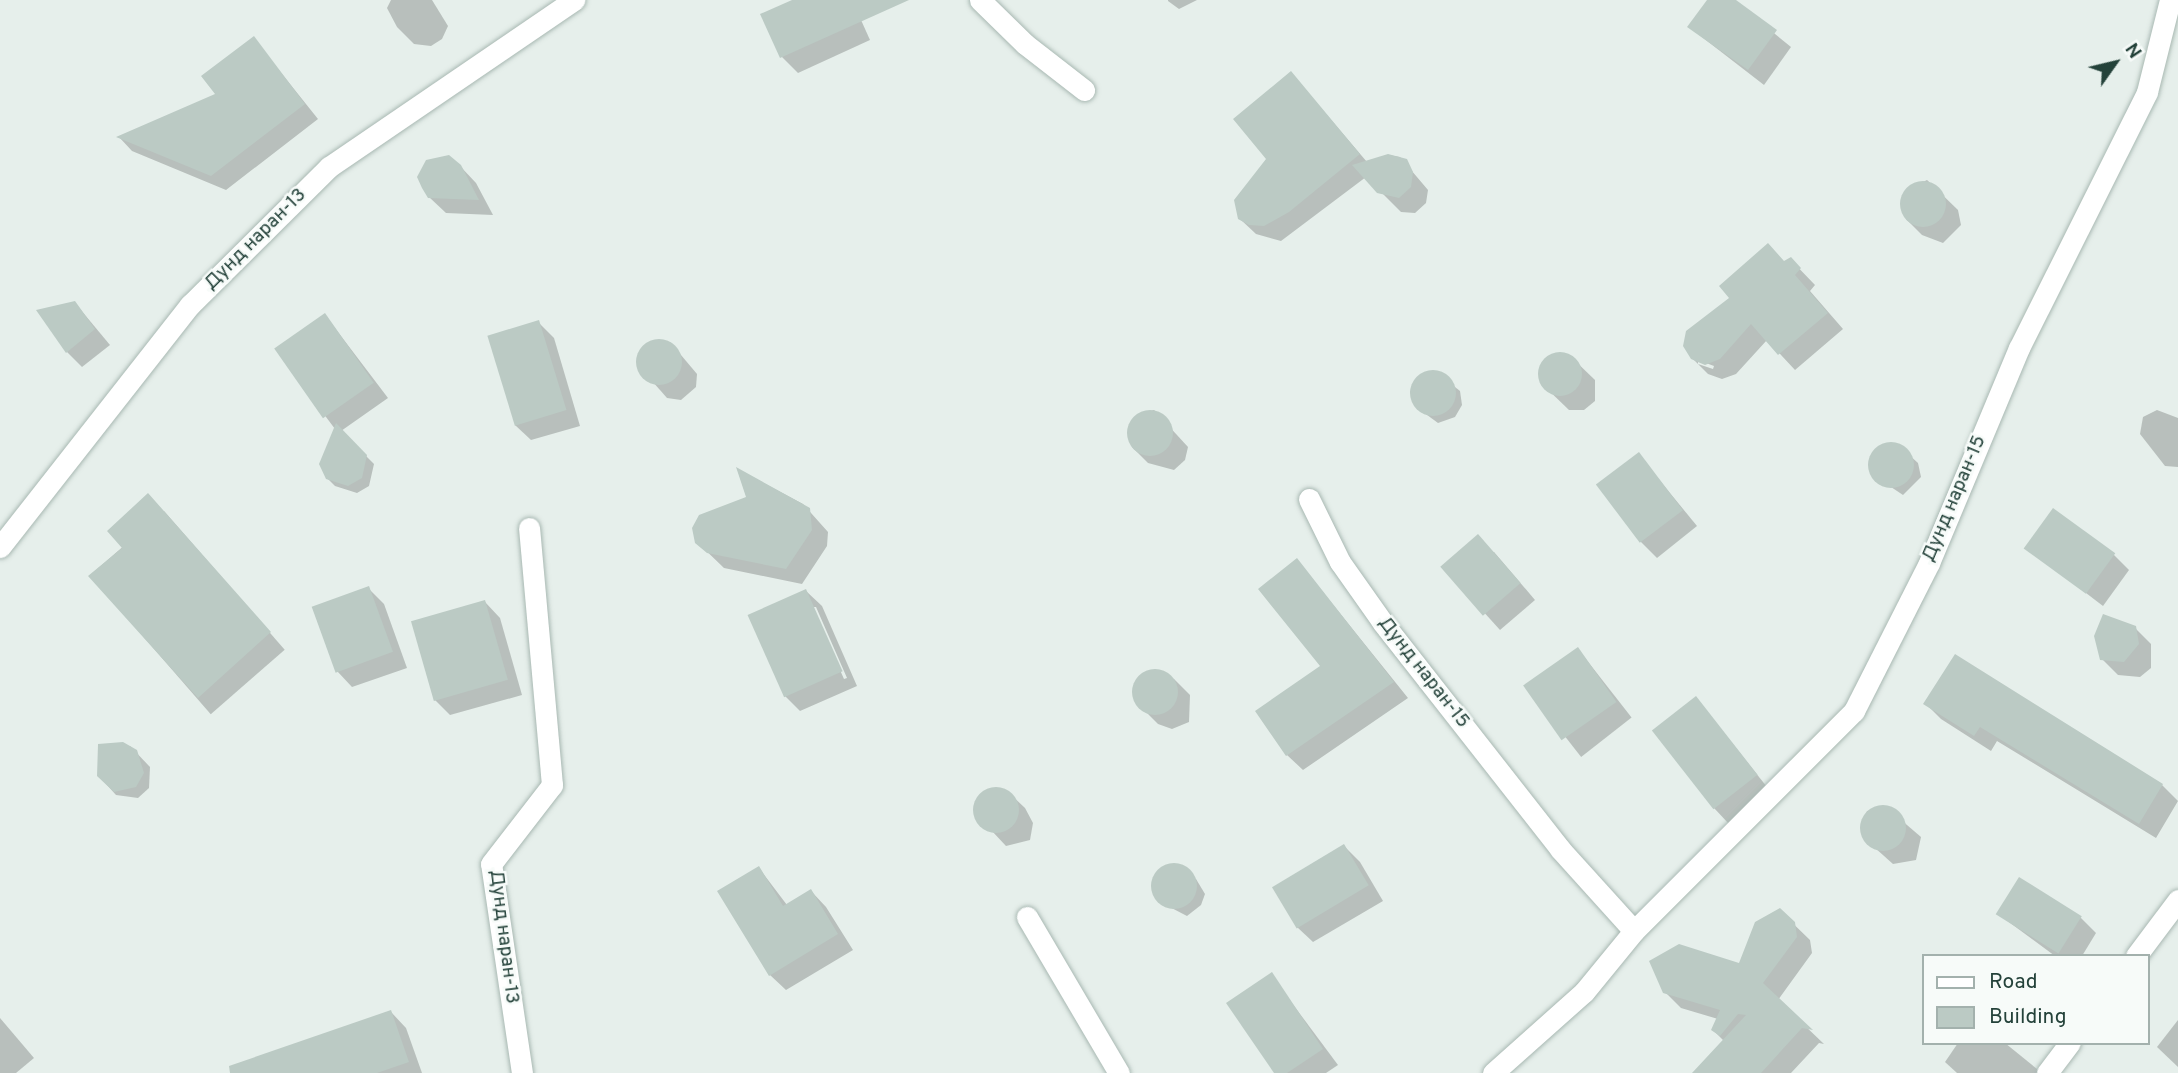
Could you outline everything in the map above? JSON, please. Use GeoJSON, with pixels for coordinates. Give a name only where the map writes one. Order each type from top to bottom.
{"type":"FeatureCollection","features":[{"type":"Feature","properties":{"kind":"street","name":"Дунд наран-13"},"geometry":{"type":"LineString","coordinates":[[0,547],[190,305],[329,167],[574,0]]}},
{"type":"Feature","properties":{"kind":"street"},"geometry":{"type":"LineString","coordinates":[[980,0],[1025,44],[1084,90]]}},
{"type":"Feature","properties":{"kind":"street","name":"Дунд наран-15"},"geometry":{"type":"LineString","coordinates":[[1493,1073],[1584,992],[1634,931],[1854,711],[1929,563],[2018,348],[2147,92],[2170,0]]}},
{"type":"Feature","properties":{"kind":"street","name":"Дунд наран-15"},"geometry":{"type":"LineString","coordinates":[[1309,499],[1340,562],[1383,623],[1560,849],[1634,931]]}},
{"type":"Feature","properties":{"kind":"street","name":"Дунд наран-13"},"geometry":{"type":"LineString","coordinates":[[522,1073],[491,864],[552,785],[528,528]]}},
{"type":"Feature","properties":{"kind":"street"},"geometry":{"type":"LineString","coordinates":[[2138,954],[2178,900]]}},
{"type":"Feature","properties":{"kind":"street"},"geometry":{"type":"LineString","coordinates":[[1027,917],[1089,1029],[1119,1073]]}},
{"type":"Feature","properties":{"kind":"street"},"geometry":{"type":"LineString","coordinates":[[2048,1073],[2069,1045]]}},
{"type":"Feature","properties":{"kind":"building"},"geometry":{"type":"Polygon","coordinates":[[[792,0],[909,0],[780,58],[760,14],[792,0]]]}},
{"type":"Feature","properties":{"kind":"building"},"geometry":{"type":"Polygon","coordinates":[[[1707,0],[1736,0],[1777,30],[1748,70],[1687,27],[1707,0]]]}},
{"type":"Feature","properties":{"kind":"building"},"geometry":{"type":"Polygon","coordinates":[[[254,36],[305,104],[211,176],[116,137],[215,94],[201,76],[254,36]]]}},
{"type":"Feature","properties":{"kind":"building"},"geometry":{"type":"Polygon","coordinates":[[[1291,71],[1360,154],[1289,212],[1264,226],[1249,225],[1238,219],[1234,200],[1266,159],[1233,119],[1291,71]]]}},
{"type":"Feature","properties":{"kind":"building"},"geometry":{"type":"Polygon","coordinates":[[[1388,154],[1407,159],[1413,172],[1411,187],[1399,198],[1377,193],[1352,165],[1388,154]]]}},
{"type":"Feature","properties":{"kind":"building"},"geometry":{"type":"Polygon","coordinates":[[[449,155],[461,165],[479,200],[428,198],[417,177],[426,160],[449,155]]]}},
{"type":"Feature","properties":{"kind":"building"},"geometry":{"type":"Polygon","coordinates":[[[1923,181],[1939,188],[1946,204],[1939,220],[1923,227],[1907,220],[1900,204],[1907,188],[1923,181]]]}},
{"type":"Feature","properties":{"kind":"building"},"geometry":{"type":"Polygon","coordinates":[[[1768,243],[1784,261],[1791,257],[1801,268],[1795,275],[1828,313],[1778,355],[1751,324],[1720,359],[1705,365],[1691,359],[1683,346],[1686,331],[1729,298],[1719,286],[1768,243]]]}},
{"type":"Feature","properties":{"kind":"building"},"geometry":{"type":"Polygon","coordinates":[[[75,301],[95,329],[66,353],[36,310],[75,301]]]}},
{"type":"Feature","properties":{"kind":"building"},"geometry":{"type":"Polygon","coordinates":[[[325,313],[374,383],[323,418],[274,349],[325,313]]]}},
{"type":"Feature","properties":{"kind":"building"},"geometry":{"type":"Polygon","coordinates":[[[539,320],[566,410],[515,426],[487,336],[539,320]]]}},
{"type":"Feature","properties":{"kind":"building"},"geometry":{"type":"Polygon","coordinates":[[[659,339],[675,346],[682,362],[675,378],[659,385],[643,378],[636,362],[643,346],[659,339]]]}},
{"type":"Feature","properties":{"kind":"building"},"geometry":{"type":"Polygon","coordinates":[[[1560,352],[1569,353],[1576,358],[1581,365],[1581,383],[1576,390],[1569,395],[1560,396],[1551,395],[1544,390],[1539,383],[1538,374],[1539,365],[1544,358],[1551,353],[1560,352]]]}},
{"type":"Feature","properties":{"kind":"building"},"geometry":{"type":"Polygon","coordinates":[[[1433,370],[1449,377],[1456,393],[1449,409],[1433,416],[1417,409],[1410,393],[1417,377],[1433,370]]]}},
{"type":"Feature","properties":{"kind":"building"},"geometry":{"type":"Polygon","coordinates":[[[1150,410],[1166,417],[1173,433],[1166,449],[1150,456],[1134,449],[1127,433],[1134,417],[1150,410]]]}},
{"type":"Feature","properties":{"kind":"building"},"geometry":{"type":"Polygon","coordinates":[[[336,423],[367,455],[362,478],[348,486],[326,479],[319,464],[336,423]]]}},
{"type":"Feature","properties":{"kind":"building"},"geometry":{"type":"Polygon","coordinates":[[[1891,442],[1907,449],[1914,465],[1907,481],[1891,488],[1875,481],[1868,465],[1875,449],[1891,442]]]}},
{"type":"Feature","properties":{"kind":"building"},"geometry":{"type":"Polygon","coordinates":[[[1639,452],[1683,510],[1640,543],[1596,484],[1639,452]]]}},
{"type":"Feature","properties":{"kind":"building"},"geometry":{"type":"Polygon","coordinates":[[[736,467],[810,508],[812,530],[786,569],[707,553],[695,543],[692,528],[699,515],[746,497],[736,467]]]}},
{"type":"Feature","properties":{"kind":"building"},"geometry":{"type":"Polygon","coordinates":[[[148,493],[271,632],[198,698],[88,576],[122,548],[107,531],[148,493]]]}},
{"type":"Feature","properties":{"kind":"building"},"geometry":{"type":"Polygon","coordinates":[[[2053,508],[2115,553],[2086,594],[2024,548],[2053,508]]]}},
{"type":"Feature","properties":{"kind":"building"},"geometry":{"type":"Polygon","coordinates":[[[1478,534],[1521,583],[1483,616],[1440,567],[1478,534]]]}},
{"type":"Feature","properties":{"kind":"building"},"geometry":{"type":"Polygon","coordinates":[[[1297,558],[1394,682],[1286,756],[1255,711],[1320,666],[1258,589],[1297,558]]]}},
{"type":"Feature","properties":{"kind":"building"},"geometry":{"type":"Polygon","coordinates":[[[369,586],[393,652],[336,673],[312,607],[369,586]]]}},
{"type":"Feature","properties":{"kind":"building"},"geometry":{"type":"Polygon","coordinates":[[[806,589],[843,671],[784,697],[748,615],[806,589]]]}},
{"type":"Feature","properties":{"kind":"building"},"geometry":{"type":"Polygon","coordinates":[[[485,600],[508,680],[434,701],[411,621],[485,600]]]}},
{"type":"Feature","properties":{"kind":"building"},"geometry":{"type":"Polygon","coordinates":[[[2103,614],[2136,626],[2139,644],[2124,662],[2100,660],[2094,636],[2103,614]]]}},
{"type":"Feature","properties":{"kind":"building"},"geometry":{"type":"Polygon","coordinates":[[[1578,647],[1616,702],[1562,740],[1523,685],[1578,647]]]}},
{"type":"Feature","properties":{"kind":"building"},"geometry":{"type":"Polygon","coordinates":[[[1955,654],[2163,784],[2139,824],[1980,727],[1974,736],[1923,704],[1955,654]]]}},
{"type":"Feature","properties":{"kind":"building"},"geometry":{"type":"Polygon","coordinates":[[[1155,669],[1171,676],[1178,692],[1171,708],[1155,715],[1139,708],[1132,692],[1139,676],[1155,669]]]}},
{"type":"Feature","properties":{"kind":"building"},"geometry":{"type":"Polygon","coordinates":[[[1696,696],[1758,775],[1713,809],[1652,730],[1696,696]]]}},
{"type":"Feature","properties":{"kind":"building"},"geometry":{"type":"Polygon","coordinates":[[[123,742],[137,750],[144,773],[136,787],[114,792],[97,776],[98,744],[123,742]]]}},
{"type":"Feature","properties":{"kind":"building"},"geometry":{"type":"Polygon","coordinates":[[[996,787],[1012,794],[1019,810],[1012,826],[996,833],[980,826],[973,810],[980,794],[996,787]]]}},
{"type":"Feature","properties":{"kind":"building"},"geometry":{"type":"Polygon","coordinates":[[[1883,805],[1899,812],[1906,828],[1899,844],[1883,851],[1867,844],[1860,828],[1867,812],[1883,805]]]}},
{"type":"Feature","properties":{"kind":"building"},"geometry":{"type":"Polygon","coordinates":[[[1344,844],[1369,885],[1297,928],[1272,887],[1344,844]]]}},
{"type":"Feature","properties":{"kind":"building"},"geometry":{"type":"Polygon","coordinates":[[[1174,863],[1190,870],[1197,886],[1190,902],[1174,909],[1158,902],[1151,886],[1158,870],[1174,863]]]}},
{"type":"Feature","properties":{"kind":"building"},"geometry":{"type":"Polygon","coordinates":[[[759,866],[783,906],[811,889],[838,934],[769,976],[717,891],[759,866]]]}},
{"type":"Feature","properties":{"kind":"building"},"geometry":{"type":"Polygon","coordinates":[[[2019,877],[2082,916],[2058,954],[1996,914],[2019,877]]]}},
{"type":"Feature","properties":{"kind":"building"},"geometry":{"type":"Polygon","coordinates":[[[1780,908],[1795,922],[1797,937],[1763,983],[1813,1030],[1802,1028],[1761,1073],[1692,1073],[1746,1015],[1738,1014],[1720,1036],[1711,1030],[1720,1010],[1663,993],[1649,961],[1679,944],[1739,963],[1755,922],[1780,908]]]}},
{"type":"Feature","properties":{"kind":"building"},"geometry":{"type":"Polygon","coordinates":[[[1272,972],[1323,1049],[1287,1073],[1274,1073],[1226,1003],[1272,972]]]}},
{"type":"Feature","properties":{"kind":"building"},"geometry":{"type":"Polygon","coordinates":[[[391,1010],[409,1062],[377,1073],[230,1073],[229,1066],[391,1010]]]}}]}
